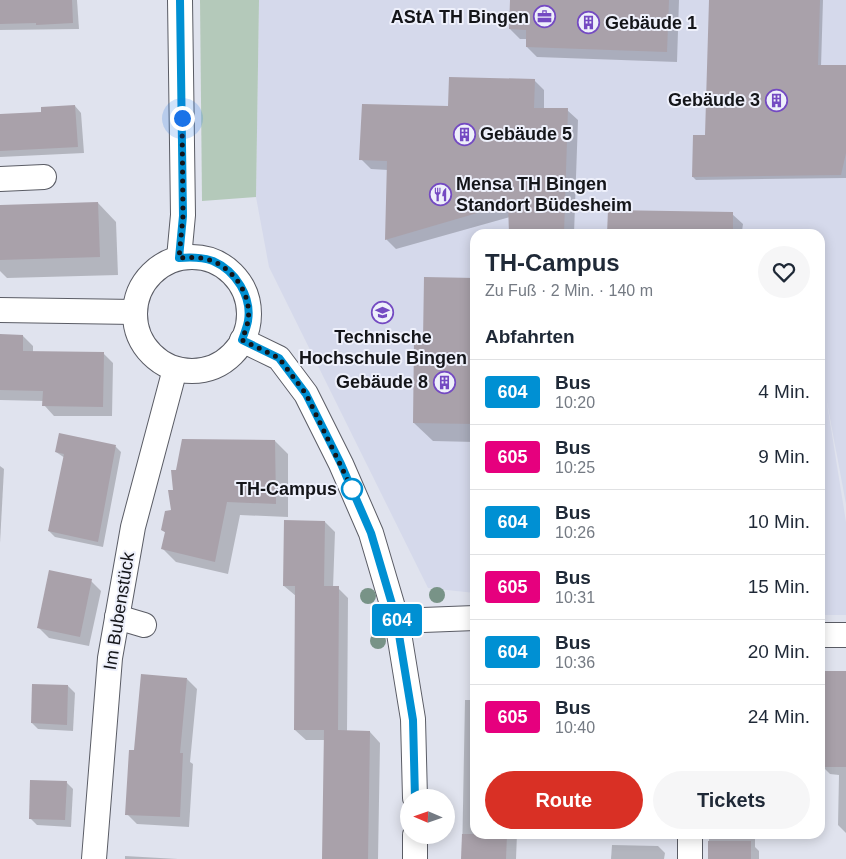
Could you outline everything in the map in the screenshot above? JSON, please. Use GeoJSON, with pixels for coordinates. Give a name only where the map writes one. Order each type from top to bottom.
{"type":"FeatureCollection","features":[{"type":"Feature","properties":{"kind":"street"},"geometry":{"type":"LineString","coordinates":[[179,258],[183,216],[180,0]]}},
{"type":"Feature","properties":{"kind":"street"},"geometry":{"type":"LineString","coordinates":[[0,179],[44,177]]}},
{"type":"Feature","properties":{"kind":"street"},"geometry":{"type":"LineString","coordinates":[[196,257],[213,261],[228,270],[239,283],[247,301],[248,321],[242,340],[233,353],[221,363],[206,369],[190,371],[175,369],[158,360],[145,347],[137,330],[135,312],[138,294],[148,277],[162,265],[179,258],[196,257]]}},
{"type":"Feature","properties":{"kind":"street"},"geometry":{"type":"LineString","coordinates":[[0,310],[135,312]]}},
{"type":"Feature","properties":{"kind":"street"},"geometry":{"type":"LineString","coordinates":[[242,340],[279,358],[306,394],[341,464],[371,533],[397,621],[413,720],[414,789]]}},
{"type":"Feature","properties":{"kind":"street","name":"Im Bubenstück"},"geometry":{"type":"LineString","coordinates":[[94,859],[98,789],[110,658],[134,527],[175,369]]}},
{"type":"Feature","properties":{"kind":"street"},"geometry":{"type":"LineString","coordinates":[[117,617],[144,625]]}},
{"type":"Feature","properties":{"kind":"street"},"geometry":{"type":"LineString","coordinates":[[397,621],[470,618]]}},
{"type":"Feature","properties":{"kind":"street"},"geometry":{"type":"LineString","coordinates":[[825,635],[846,635]]}},
{"type":"Feature","properties":{"kind":"street"},"geometry":{"type":"LineString","coordinates":[[690,839],[690,859]]}},
{"type":"Feature","properties":{"kind":"street"},"geometry":{"type":"LineString","coordinates":[[415,844],[415,859]]}},
{"type":"Feature","properties":{"kind":"shaded area","name":"Technische Hochschule Bingen"},"geometry":{"type":"Polygon","coordinates":[[[259,0],[846,0],[846,504],[826,397],[846,522],[846,615],[825,615],[825,229],[470,229],[470,592],[428,588],[269,267],[256,197],[259,0]]]}},
{"type":"Feature","properties":{"kind":"green space"},"geometry":{"type":"Polygon","coordinates":[[[200,0],[259,0],[256,197],[202,201],[200,0]]]}},
{"type":"Feature","properties":{"kind":"building"},"geometry":{"type":"Polygon","coordinates":[[[0,0],[72,0],[73,23],[0,24],[0,0]]]}},
{"type":"Feature","properties":{"kind":"building","name":"Gebäude 1"},"geometry":{"type":"Polygon","coordinates":[[[510,0],[669,0],[667,52],[526,47],[526,30],[509,29],[510,0]]]}},
{"type":"Feature","properties":{"kind":"building","name":"Gebäude 3"},"geometry":{"type":"Polygon","coordinates":[[[709,0],[820,0],[818,65],[846,65],[846,153],[841,175],[692,177],[693,135],[705,135],[709,0]]]}},
{"type":"Feature","properties":{"kind":"building","name":"Gebäude 5"},"geometry":{"type":"Polygon","coordinates":[[[449,77],[535,79],[534,108],[568,108],[564,229],[509,229],[508,204],[385,240],[387,161],[359,160],[362,104],[448,106],[449,77]]]}},
{"type":"Feature","properties":{"kind":"building"},"geometry":{"type":"Polygon","coordinates":[[[75,105],[78,147],[0,151],[0,114],[41,112],[41,107],[75,105]]]}},
{"type":"Feature","properties":{"kind":"building"},"geometry":{"type":"Polygon","coordinates":[[[98,202],[100,257],[0,260],[0,205],[98,202]]]}},
{"type":"Feature","properties":{"kind":"building"},"geometry":{"type":"Polygon","coordinates":[[[608,210],[733,212],[733,229],[607,229],[608,210]]]}},
{"type":"Feature","properties":{"kind":"building","name":"Gebäude 8"},"geometry":{"type":"Polygon","coordinates":[[[424,277],[470,278],[470,424],[413,423],[414,340],[423,340],[424,277]]]}},
{"type":"Feature","properties":{"kind":"building"},"geometry":{"type":"Polygon","coordinates":[[[0,334],[23,335],[23,351],[104,352],[103,407],[42,406],[43,391],[0,390],[0,334]]]}},
{"type":"Feature","properties":{"kind":"building"},"geometry":{"type":"Polygon","coordinates":[[[59,433],[116,445],[98,542],[48,531],[64,454],[55,452],[59,433]]]}},
{"type":"Feature","properties":{"kind":"building"},"geometry":{"type":"Polygon","coordinates":[[[182,439],[275,440],[276,504],[227,502],[215,562],[161,549],[165,532],[161,530],[165,511],[171,510],[168,490],[173,490],[171,470],[176,470],[182,439]]]}},
{"type":"Feature","properties":{"kind":"building"},"geometry":{"type":"Polygon","coordinates":[[[284,520],[325,521],[324,586],[339,586],[338,730],[370,731],[368,859],[322,859],[324,730],[294,730],[295,586],[283,586],[284,520]]]}},
{"type":"Feature","properties":{"kind":"building"},"geometry":{"type":"Polygon","coordinates":[[[49,570],[92,579],[80,637],[37,628],[49,570]]]}},
{"type":"Feature","properties":{"kind":"building"},"geometry":{"type":"Polygon","coordinates":[[[825,671],[846,671],[846,767],[825,767],[825,671]]]}},
{"type":"Feature","properties":{"kind":"building"},"geometry":{"type":"Polygon","coordinates":[[[141,674],[187,678],[180,753],[183,753],[180,817],[125,815],[129,750],[134,750],[141,674]]]}},
{"type":"Feature","properties":{"kind":"building"},"geometry":{"type":"Polygon","coordinates":[[[32,684],[68,685],[67,725],[31,723],[32,684]]]}},
{"type":"Feature","properties":{"kind":"building"},"geometry":{"type":"Polygon","coordinates":[[[30,780],[67,781],[65,820],[29,819],[30,780]]]}},
{"type":"Feature","properties":{"kind":"building"},"geometry":{"type":"Polygon","coordinates":[[[462,834],[470,834],[470,839],[507,839],[506,859],[461,859],[462,834]]]}},
{"type":"Feature","properties":{"kind":"building"},"geometry":{"type":"Polygon","coordinates":[[[708,841],[751,841],[751,859],[708,859],[708,841]]]}},
{"type":"Feature","properties":{"kind":"bus line","name":"604"},"geometry":{"type":"LineString","coordinates":[[180,0],[183,216],[179,258],[196,257],[213,261],[228,270],[239,283],[247,301],[248,321],[242,340],[279,358],[306,394],[354,493],[371,533],[397,621],[413,720],[415,789]]}},
{"type":"Feature","properties":{"kind":"place","name":"AStA TH Bingen"},"geometry":{"type":"Point","coordinates":[545,17]}},
{"type":"Feature","properties":{"kind":"place","name":"Gebäude 1"},"geometry":{"type":"Point","coordinates":[589,23]}},
{"type":"Feature","properties":{"kind":"place","name":"Gebäude 3"},"geometry":{"type":"Point","coordinates":[776,100]}},
{"type":"Feature","properties":{"kind":"place","name":"Gebäude 5"},"geometry":{"type":"Point","coordinates":[464,134]}},
{"type":"Feature","properties":{"kind":"place","name":"Mensa TH Bingen Standort Büdesheim"},"geometry":{"type":"Point","coordinates":[440,194]}},
{"type":"Feature","properties":{"kind":"place","name":"Technische Hochschule Bingen"},"geometry":{"type":"Point","coordinates":[383,312]}},
{"type":"Feature","properties":{"kind":"place","name":"Gebäude 8"},"geometry":{"type":"Point","coordinates":[444,382]}},
{"type":"Feature","properties":{"kind":"place","name":"TH-Campus"},"geometry":{"type":"Point","coordinates":[352,489]}},
{"type":"Feature","properties":{"kind":"route"},"geometry":{"type":"LineString","coordinates":[[182,118],[183,216],[179,258],[196,257],[213,261],[228,270],[239,283],[247,301],[248,321],[242,340],[279,358],[306,394],[354,493],[352,489]]}}]}
